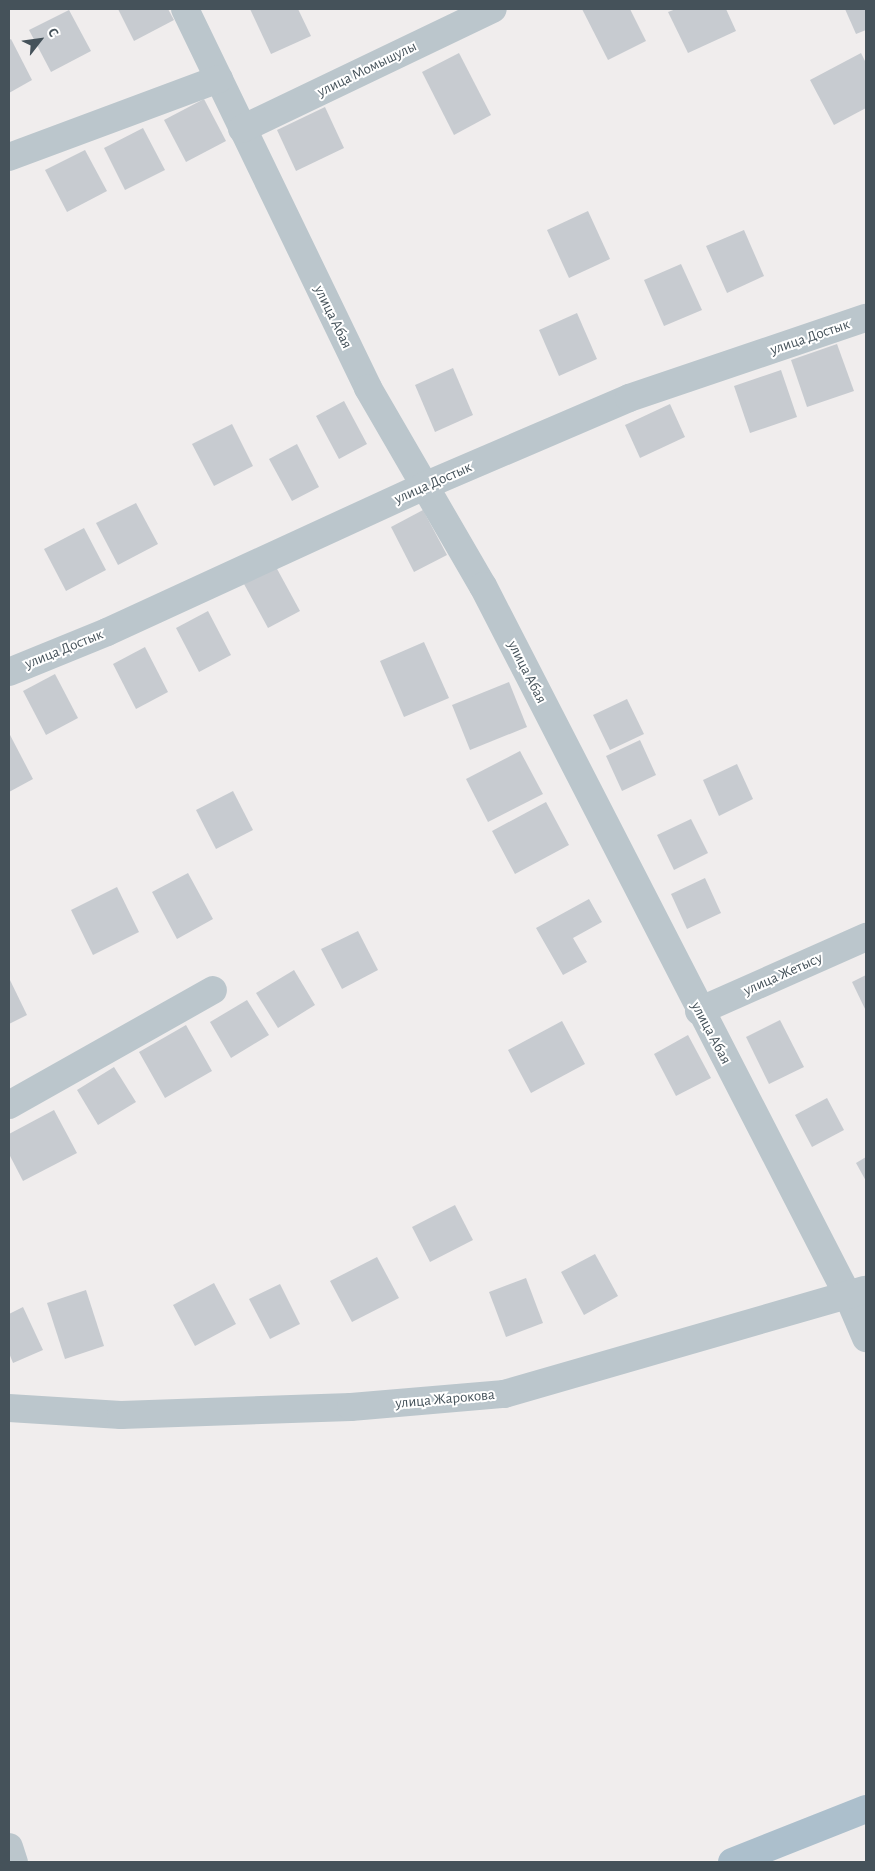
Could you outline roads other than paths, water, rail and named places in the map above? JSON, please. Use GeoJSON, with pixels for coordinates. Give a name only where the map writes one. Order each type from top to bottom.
{"type":"FeatureCollection","features":[{"type":"Feature","properties":{"kind":"main road"},"geometry":{"type":"LineString","coordinates":[[732,1862],[866,1809]]}},
{"type":"Feature","properties":{"kind":"street","name":"улица Абая"},"geometry":{"type":"LineString","coordinates":[[186,9],[368,388],[483,586],[699,1011],[857,1293],[866,1338]]}},
{"type":"Feature","properties":{"kind":"street","name":"улица Момышулы"},"geometry":{"type":"LineString","coordinates":[[242,129],[493,9]]}},
{"type":"Feature","properties":{"kind":"street"},"geometry":{"type":"LineString","coordinates":[[9,157],[219,79]]}},
{"type":"Feature","properties":{"kind":"street","name":"улица Достык"},"geometry":{"type":"LineString","coordinates":[[9,672],[107,632],[424,486],[629,398],[866,318]]}},
{"type":"Feature","properties":{"kind":"street","name":"улица Жетысу"},"geometry":{"type":"LineString","coordinates":[[699,1011],[866,937]]}},
{"type":"Feature","properties":{"kind":"street"},"geometry":{"type":"LineString","coordinates":[[9,1105],[213,990]]}},
{"type":"Feature","properties":{"kind":"street","name":"улица Жарокова"},"geometry":{"type":"LineString","coordinates":[[9,1408],[131,1414],[351,1407],[504,1394],[857,1293]]}},
{"type":"Feature","properties":{"kind":"street"},"geometry":{"type":"LineString","coordinates":[[9,1847],[14,1862]]}}]}
